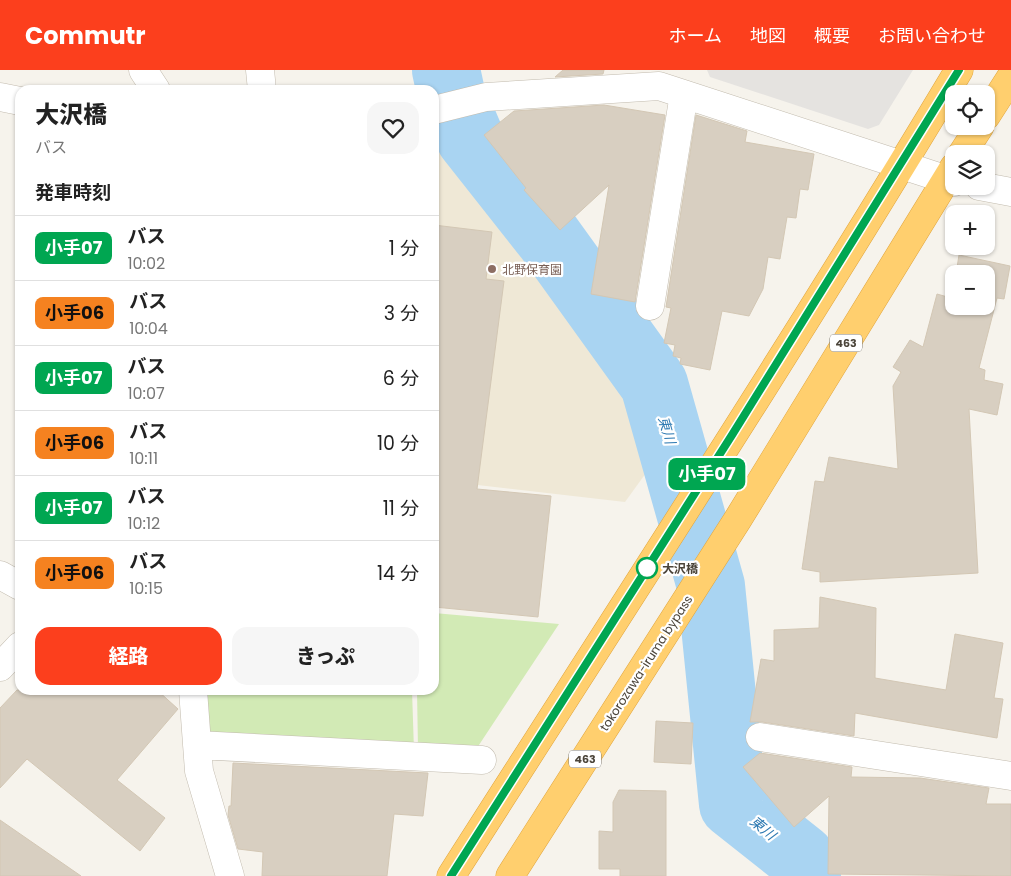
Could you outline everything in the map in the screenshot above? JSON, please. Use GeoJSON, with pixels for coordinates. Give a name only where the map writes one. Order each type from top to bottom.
{"type":"FeatureCollection","features":[{"type":"Feature","properties":{"kind":"highway"},"geometry":{"type":"LineString","coordinates":[[451,876],[732,435],[959,70]]}},
{"type":"Feature","properties":{"kind":"highway"},"geometry":{"type":"LineString","coordinates":[[995,102],[1011,77]]}},
{"type":"Feature","properties":{"kind":"highway","name":"tokorozawa-iruma bypass"},"geometry":{"type":"LineString","coordinates":[[510,876],[738,519],[945,186]]}},
{"type":"Feature","properties":{"kind":"street"},"geometry":{"type":"LineString","coordinates":[[143,70],[153,85]]}},
{"type":"Feature","properties":{"kind":"street"},"geometry":{"type":"LineString","coordinates":[[260,70],[262,85]]}},
{"type":"Feature","properties":{"kind":"street"},"geometry":{"type":"LineString","coordinates":[[439,109],[486,97],[663,78],[684,94],[842,144],[901,166],[945,175]]}},
{"type":"Feature","properties":{"kind":"street"},"geometry":{"type":"LineString","coordinates":[[650,306],[684,94]]}},
{"type":"Feature","properties":{"kind":"street"},"geometry":{"type":"LineString","coordinates":[[0,98],[15,100]]}},
{"type":"Feature","properties":{"kind":"street"},"geometry":{"type":"LineString","coordinates":[[995,189],[1011,192]]}},
{"type":"Feature","properties":{"kind":"street"},"geometry":{"type":"LineString","coordinates":[[0,575],[15,583]]}},
{"type":"Feature","properties":{"kind":"street"},"geometry":{"type":"LineString","coordinates":[[0,667],[15,651]]}},
{"type":"Feature","properties":{"kind":"street"},"geometry":{"type":"LineString","coordinates":[[193,695],[199,771],[221,870]]}},
{"type":"Feature","properties":{"kind":"street"},"geometry":{"type":"LineString","coordinates":[[760,737],[1011,776]]}},
{"type":"Feature","properties":{"kind":"street"},"geometry":{"type":"LineString","coordinates":[[197,745],[482,760]]}},
{"type":"Feature","properties":{"kind":"shaded area"},"geometry":{"type":"Polygon","coordinates":[[[707,70],[913,70],[879,125],[868,129],[710,77],[707,70]]]}},
{"type":"Feature","properties":{"kind":"shaded area","name":"北野保育園"},"geometry":{"type":"Polygon","coordinates":[[[445,123],[651,411],[667,444],[625,502],[439,481],[439,125],[445,123]]]}},
{"type":"Feature","properties":{"kind":"green space"},"geometry":{"type":"Polygon","coordinates":[[[439,613],[559,624],[475,751],[418,750],[417,695],[439,695],[439,613]]]}},
{"type":"Feature","properties":{"kind":"green space"},"geometry":{"type":"Polygon","coordinates":[[[199,695],[412,695],[414,751],[203,734],[199,695]]]}},
{"type":"Feature","properties":{"kind":"water"},"geometry":{"type":"Polygon","coordinates":[[[434,70],[456,70],[461,86],[440,92],[434,70]]]}},
{"type":"Feature","properties":{"kind":"building"},"geometry":{"type":"Polygon","coordinates":[[[563,70],[604,70],[603,74],[555,77],[563,70]]]}},
{"type":"Feature","properties":{"kind":"building"},"geometry":{"type":"Polygon","coordinates":[[[604,105],[665,115],[635,302],[591,294],[609,185],[560,230],[524,190],[526,188],[484,135],[514,111],[604,105]]]}},
{"type":"Feature","properties":{"kind":"building"},"geometry":{"type":"Polygon","coordinates":[[[696,115],[747,131],[745,142],[814,154],[808,190],[800,189],[796,218],[787,217],[780,259],[768,257],[763,289],[749,316],[722,311],[710,370],[680,364],[681,358],[673,356],[675,345],[664,343],[671,308],[666,307],[696,115]]]}},
{"type":"Feature","properties":{"kind":"building"},"geometry":{"type":"Polygon","coordinates":[[[439,226],[492,232],[486,279],[504,281],[477,489],[551,496],[538,617],[439,607],[439,226]]]}},
{"type":"Feature","properties":{"kind":"building"},"geometry":{"type":"Polygon","coordinates":[[[959,255],[1010,266],[1004,299],[997,298],[995,306],[995,265],[957,265],[959,255]]]}},
{"type":"Feature","properties":{"kind":"building"},"geometry":{"type":"Polygon","coordinates":[[[937,294],[945,296],[945,315],[993,315],[979,368],[985,370],[984,380],[1003,384],[997,415],[969,409],[978,573],[820,582],[820,572],[802,569],[815,481],[824,482],[829,457],[898,469],[893,386],[901,372],[893,367],[910,340],[923,347],[937,294]]]}},
{"type":"Feature","properties":{"kind":"building"},"geometry":{"type":"Polygon","coordinates":[[[820,597],[876,608],[875,678],[946,690],[955,634],[1003,643],[994,698],[1003,699],[997,738],[855,713],[854,736],[762,722],[750,722],[761,659],[774,661],[774,630],[819,628],[820,597]]]}},
{"type":"Feature","properties":{"kind":"building"},"geometry":{"type":"Polygon","coordinates":[[[15,692],[15,695],[163,695],[178,709],[117,780],[165,818],[140,851],[27,759],[0,788],[0,708],[15,692]]]}},
{"type":"Feature","properties":{"kind":"building"},"geometry":{"type":"Polygon","coordinates":[[[656,721],[693,723],[691,764],[654,762],[656,721]]]}},
{"type":"Feature","properties":{"kind":"building"},"geometry":{"type":"Polygon","coordinates":[[[760,753],[852,767],[851,777],[920,778],[989,788],[986,804],[1011,804],[1011,876],[828,874],[829,796],[794,827],[743,767],[760,753]]]}},
{"type":"Feature","properties":{"kind":"building"},"geometry":{"type":"Polygon","coordinates":[[[233,763],[428,773],[423,816],[394,814],[387,876],[262,876],[263,852],[238,849],[228,815],[229,806],[231,806],[233,763]]]}},
{"type":"Feature","properties":{"kind":"building"},"geometry":{"type":"Polygon","coordinates":[[[619,790],[666,791],[666,876],[620,876],[620,869],[599,869],[599,831],[613,832],[613,802],[619,790]]]}},
{"type":"Feature","properties":{"kind":"building"},"geometry":{"type":"Polygon","coordinates":[[[0,820],[81,876],[0,876],[0,820]]]}},
{"type":"Feature","properties":{"kind":"waterway","name":"東川"},"geometry":{"type":"LineString","coordinates":[[446,70],[451,93],[470,138],[549,238],[654,384],[711,586],[733,804],[801,858],[807,876]]}},
{"type":"Feature","properties":{"kind":"bus line","name":"小手07"},"geometry":{"type":"LineString","coordinates":[[451,876],[732,435],[959,70]]}},
{"type":"Feature","properties":{"kind":"place","name":"北野保育園"},"geometry":{"type":"Point","coordinates":[492,269]}},
{"type":"Feature","properties":{"kind":"place","name":"大沢橋"},"geometry":{"type":"Point","coordinates":[647,568]}}]}
